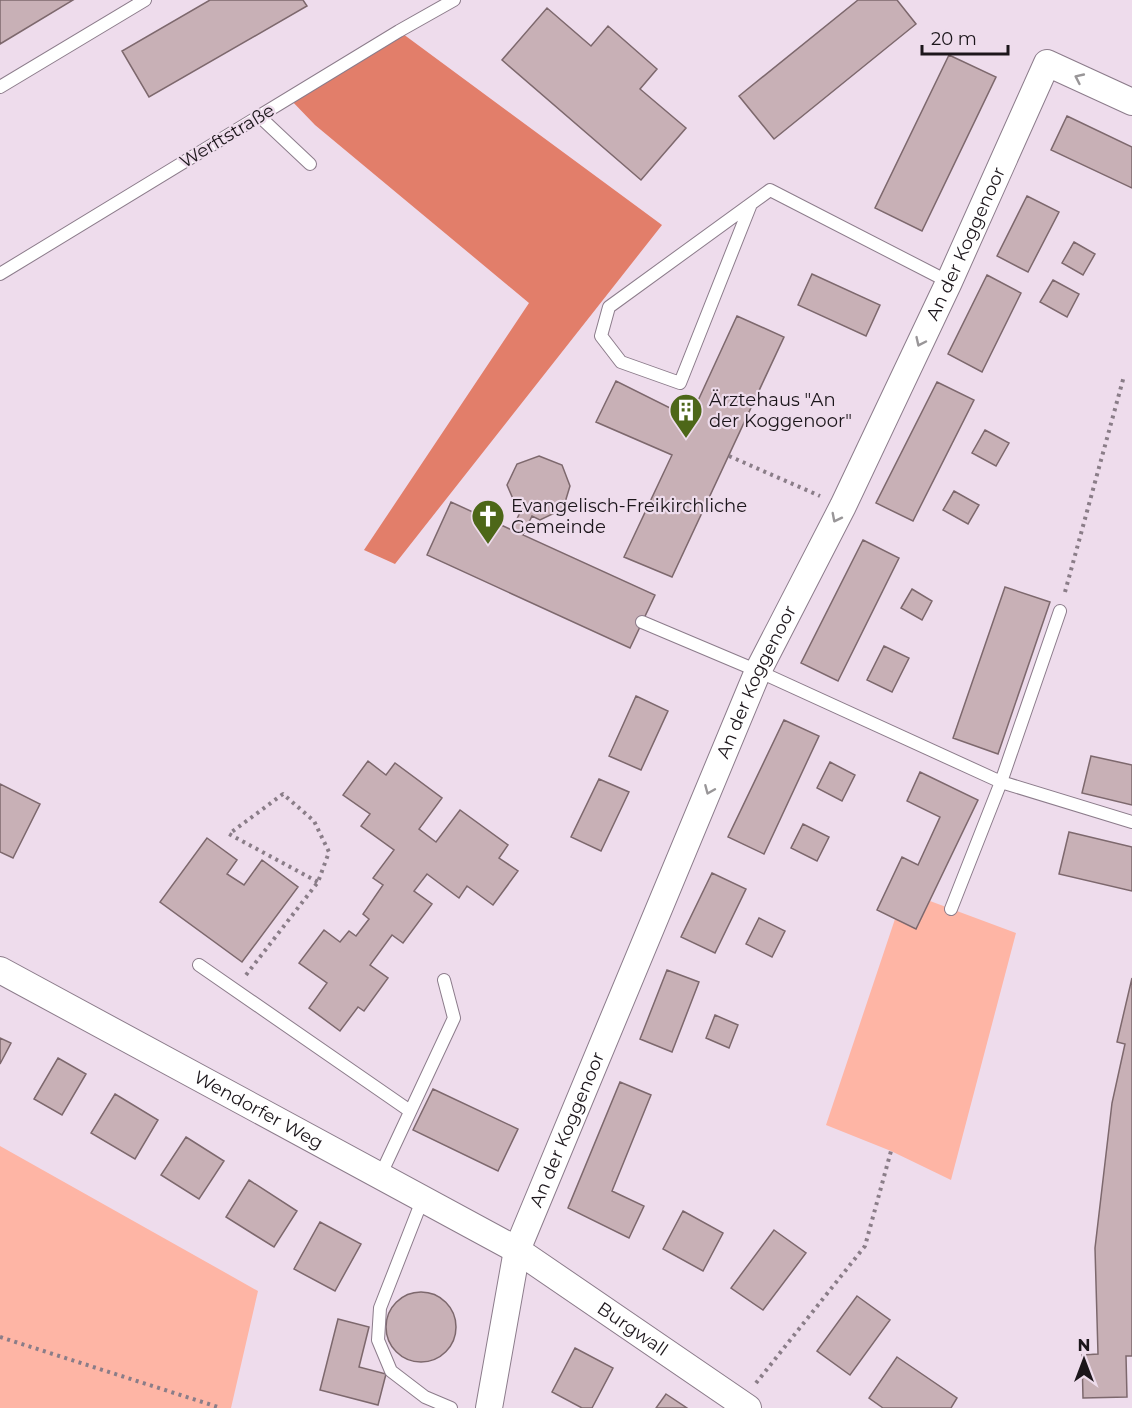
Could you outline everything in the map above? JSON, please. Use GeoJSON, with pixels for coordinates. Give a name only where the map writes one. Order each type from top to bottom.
{"type":"FeatureCollection","features":[{"type":"Feature","properties":{"kind":"street","name":"An der Koggenoor"},"geometry":{"type":"LineString","coordinates":[[489,1408],[517,1250],[758,671],[843,506],[949,282],[1047,63],[1132,102]]}},
{"type":"Feature","properties":{"kind":"street","name":"Wendorfer Weg"},"geometry":{"type":"LineString","coordinates":[[0,969],[381,1174],[517,1250]]}},
{"type":"Feature","properties":{"kind":"street","name":"Burgwall"},"geometry":{"type":"LineString","coordinates":[[517,1250],[745,1405]]}},
{"type":"Feature","properties":{"kind":"lane"},"geometry":{"type":"LineString","coordinates":[[0,87],[145,0]]}},
{"type":"Feature","properties":{"kind":"lane","name":"Werftstraße"},"geometry":{"type":"LineString","coordinates":[[0,274],[399,31],[454,0]]}},
{"type":"Feature","properties":{"kind":"lane"},"geometry":{"type":"LineString","coordinates":[[259,117],[310,164]]}},
{"type":"Feature","properties":{"kind":"lane"},"geometry":{"type":"LineString","coordinates":[[751,204],[680,383],[621,362],[601,336],[609,307],[770,190],[949,282]]}},
{"type":"Feature","properties":{"kind":"lane"},"geometry":{"type":"LineString","coordinates":[[951,909],[1001,782],[1060,610]]}},
{"type":"Feature","properties":{"kind":"lane"},"geometry":{"type":"LineString","coordinates":[[642,622],[758,671],[1001,782],[1132,822]]}},
{"type":"Feature","properties":{"kind":"lane"},"geometry":{"type":"LineString","coordinates":[[199,965],[410,1111]]}},
{"type":"Feature","properties":{"kind":"lane"},"geometry":{"type":"LineString","coordinates":[[381,1174],[454,1018],[444,980]]}},
{"type":"Feature","properties":{"kind":"lane"},"geometry":{"type":"LineString","coordinates":[[423,1198],[380,1308],[378,1340],[391,1371],[425,1396],[451,1408]]}},
{"type":"Feature","properties":{"kind":"path"},"geometry":{"type":"LineString","coordinates":[[1060,610],[1124,376]]}},
{"type":"Feature","properties":{"kind":"path"},"geometry":{"type":"LineString","coordinates":[[729,456],[843,506]]}},
{"type":"Feature","properties":{"kind":"path"},"geometry":{"type":"LineString","coordinates":[[235,990],[318,882],[330,852],[314,821],[283,794],[229,834],[318,882]]}},
{"type":"Feature","properties":{"kind":"path"},"geometry":{"type":"LineString","coordinates":[[745,1405],[865,1246],[891,1151]]}},
{"type":"Feature","properties":{"kind":"path"},"geometry":{"type":"LineString","coordinates":[[0,1337],[221,1408]]}},
{"type":"Feature","properties":{"kind":"shaded area"},"geometry":{"type":"Polygon","coordinates":[[[399,31],[662,225],[395,564],[364,550],[529,303],[315,125],[289,98],[399,31]]]}},
{"type":"Feature","properties":{"kind":"shaded area"},"geometry":{"type":"Polygon","coordinates":[[[930,901],[1016,933],[951,1180],[891,1151],[826,1125],[895,919],[916,929],[930,901]]]}},
{"type":"Feature","properties":{"kind":"shaded area"},"geometry":{"type":"Polygon","coordinates":[[[0,1146],[258,1291],[231,1408],[0,1408],[0,1146]]]}},
{"type":"Feature","properties":{"kind":"building"},"geometry":{"type":"Polygon","coordinates":[[[0,0],[73,0],[0,44],[0,0]]]}},
{"type":"Feature","properties":{"kind":"building"},"geometry":{"type":"Polygon","coordinates":[[[210,0],[303,0],[307,6],[149,97],[122,51],[210,0]]]}},
{"type":"Feature","properties":{"kind":"building"},"geometry":{"type":"Polygon","coordinates":[[[858,0],[897,0],[916,24],[774,139],[739,96],[858,0]]]}},
{"type":"Feature","properties":{"kind":"building"},"geometry":{"type":"Polygon","coordinates":[[[547,8],[591,46],[608,26],[657,69],[640,89],[686,128],[641,180],[502,60],[547,8]]]}},
{"type":"Feature","properties":{"kind":"building"},"geometry":{"type":"Polygon","coordinates":[[[949,55],[996,77],[922,231],[875,208],[949,55]]]}},
{"type":"Feature","properties":{"kind":"building"},"geometry":{"type":"Polygon","coordinates":[[[1067,116],[1132,147],[1132,188],[1051,150],[1067,116]]]}},
{"type":"Feature","properties":{"kind":"building"},"geometry":{"type":"Polygon","coordinates":[[[1027,196],[1059,212],[1028,272],[997,256],[1027,196]]]}},
{"type":"Feature","properties":{"kind":"building"},"geometry":{"type":"Polygon","coordinates":[[[1074,242],[1095,254],[1083,275],[1062,263],[1074,242]]]}},
{"type":"Feature","properties":{"kind":"building"},"geometry":{"type":"Polygon","coordinates":[[[812,274],[880,305],[866,336],[798,305],[812,274]]]}},
{"type":"Feature","properties":{"kind":"building"},"geometry":{"type":"Polygon","coordinates":[[[987,275],[1021,293],[982,372],[948,354],[987,275]]]}},
{"type":"Feature","properties":{"kind":"building"},"geometry":{"type":"Polygon","coordinates":[[[1053,280],[1079,294],[1067,317],[1040,302],[1053,280]]]}},
{"type":"Feature","properties":{"kind":"building","name":"Ärztehaus \"An der Koggenoor\""},"geometry":{"type":"Polygon","coordinates":[[[737,316],[784,337],[672,577],[624,557],[672,455],[596,422],[616,381],[690,418],[737,316]]]}},
{"type":"Feature","properties":{"kind":"building"},"geometry":{"type":"Polygon","coordinates":[[[937,382],[974,400],[913,521],[876,503],[937,382]]]}},
{"type":"Feature","properties":{"kind":"building"},"geometry":{"type":"Polygon","coordinates":[[[985,430],[1009,443],[996,466],[972,453],[985,430]]]}},
{"type":"Feature","properties":{"kind":"building","name":"Evangelisch-Freikirchliche Gemeinde"},"geometry":{"type":"Polygon","coordinates":[[[539,456],[562,465],[570,486],[563,509],[540,520],[532,516],[523,535],[655,595],[630,648],[427,555],[451,502],[512,530],[521,510],[517,508],[507,485],[517,464],[539,456]]]}},
{"type":"Feature","properties":{"kind":"building"},"geometry":{"type":"Polygon","coordinates":[[[954,491],[979,505],[968,524],[943,510],[954,491]]]}},
{"type":"Feature","properties":{"kind":"building"},"geometry":{"type":"Polygon","coordinates":[[[863,540],[899,558],[838,681],[801,663],[863,540]]]}},
{"type":"Feature","properties":{"kind":"building"},"geometry":{"type":"Polygon","coordinates":[[[1005,587],[1050,602],[998,754],[953,738],[1005,587]]]}},
{"type":"Feature","properties":{"kind":"building"},"geometry":{"type":"Polygon","coordinates":[[[912,589],[932,601],[922,620],[901,608],[912,589]]]}},
{"type":"Feature","properties":{"kind":"building"},"geometry":{"type":"Polygon","coordinates":[[[884,646],[909,658],[892,692],[867,680],[884,646]]]}},
{"type":"Feature","properties":{"kind":"building"},"geometry":{"type":"Polygon","coordinates":[[[636,696],[668,711],[641,770],[609,756],[636,696]]]}},
{"type":"Feature","properties":{"kind":"building"},"geometry":{"type":"Polygon","coordinates":[[[784,720],[819,736],[764,854],[728,837],[784,720]]]}},
{"type":"Feature","properties":{"kind":"building"},"geometry":{"type":"Polygon","coordinates":[[[1091,756],[1132,765],[1132,805],[1082,793],[1091,756]]]}},
{"type":"Feature","properties":{"kind":"building"},"geometry":{"type":"Polygon","coordinates":[[[368,761],[386,775],[395,763],[442,798],[419,829],[436,842],[460,810],[508,845],[499,858],[518,871],[493,905],[467,886],[459,898],[427,874],[414,891],[432,904],[403,943],[392,935],[370,965],[388,978],[364,1011],[358,1007],[340,1031],[309,1008],[327,983],[299,963],[324,930],[340,942],[349,931],[356,936],[369,919],[363,914],[383,885],[373,878],[394,850],[361,826],[370,814],[343,795],[368,761]]]}},
{"type":"Feature","properties":{"kind":"building"},"geometry":{"type":"Polygon","coordinates":[[[830,762],[855,775],[842,801],[817,788],[830,762]]]}},
{"type":"Feature","properties":{"kind":"building"},"geometry":{"type":"Polygon","coordinates":[[[920,772],[978,800],[916,929],[877,910],[902,857],[918,865],[940,817],[907,801],[920,772]]]}},
{"type":"Feature","properties":{"kind":"building"},"geometry":{"type":"Polygon","coordinates":[[[599,779],[629,792],[601,851],[571,837],[599,779]]]}},
{"type":"Feature","properties":{"kind":"building"},"geometry":{"type":"Polygon","coordinates":[[[0,784],[40,804],[13,858],[0,852],[0,784]]]}},
{"type":"Feature","properties":{"kind":"building"},"geometry":{"type":"Polygon","coordinates":[[[803,824],[829,837],[817,861],[791,848],[803,824]]]}},
{"type":"Feature","properties":{"kind":"building"},"geometry":{"type":"Polygon","coordinates":[[[1069,832],[1132,847],[1132,891],[1059,874],[1069,832]]]}},
{"type":"Feature","properties":{"kind":"building"},"geometry":{"type":"Polygon","coordinates":[[[207,838],[237,860],[227,874],[244,885],[262,860],[298,887],[242,962],[160,902],[207,838]]]}},
{"type":"Feature","properties":{"kind":"building"},"geometry":{"type":"Polygon","coordinates":[[[712,873],[746,889],[715,953],[681,937],[712,873]]]}},
{"type":"Feature","properties":{"kind":"building"},"geometry":{"type":"Polygon","coordinates":[[[759,918],[785,931],[772,957],[746,944],[759,918]]]}},
{"type":"Feature","properties":{"kind":"building"},"geometry":{"type":"Polygon","coordinates":[[[667,970],[699,982],[672,1052],[640,1039],[667,970]]]}},
{"type":"Feature","properties":{"kind":"building"},"geometry":{"type":"Polygon","coordinates":[[[1132,978],[1132,1356],[1126,1356],[1127,1397],[1083,1398],[1082,1355],[1098,1354],[1095,1248],[1112,1103],[1125,1044],[1117,1042],[1132,978]]]}},
{"type":"Feature","properties":{"kind":"building"},"geometry":{"type":"Polygon","coordinates":[[[715,1015],[738,1025],[729,1048],[706,1038],[715,1015]]]}},
{"type":"Feature","properties":{"kind":"building"},"geometry":{"type":"Polygon","coordinates":[[[0,1038],[11,1043],[0,1064],[0,1038]]]}},
{"type":"Feature","properties":{"kind":"building"},"geometry":{"type":"Polygon","coordinates":[[[58,1058],[86,1074],[62,1115],[34,1099],[58,1058]]]}},
{"type":"Feature","properties":{"kind":"building"},"geometry":{"type":"Polygon","coordinates":[[[620,1082],[651,1095],[612,1191],[644,1206],[629,1238],[568,1208],[620,1082]]]}},
{"type":"Feature","properties":{"kind":"building"},"geometry":{"type":"Polygon","coordinates":[[[433,1089],[518,1129],[498,1171],[413,1130],[433,1089]]]}},
{"type":"Feature","properties":{"kind":"building"},"geometry":{"type":"Polygon","coordinates":[[[115,1094],[158,1120],[135,1159],[91,1133],[115,1094]]]}},
{"type":"Feature","properties":{"kind":"building"},"geometry":{"type":"Polygon","coordinates":[[[186,1137],[224,1161],[199,1199],[161,1175],[186,1137]]]}},
{"type":"Feature","properties":{"kind":"building"},"geometry":{"type":"Polygon","coordinates":[[[249,1180],[297,1211],[274,1247],[226,1217],[249,1180]]]}},
{"type":"Feature","properties":{"kind":"building"},"geometry":{"type":"Polygon","coordinates":[[[683,1211],[723,1233],[703,1271],[663,1249],[683,1211]]]}},
{"type":"Feature","properties":{"kind":"building"},"geometry":{"type":"Polygon","coordinates":[[[320,1222],[361,1244],[335,1291],[294,1269],[320,1222]]]}},
{"type":"Feature","properties":{"kind":"building"},"geometry":{"type":"Polygon","coordinates":[[[774,1230],[806,1253],[763,1310],[731,1288],[774,1230]]]}},
{"type":"Feature","properties":{"kind":"building"},"geometry":{"type":"Polygon","coordinates":[[[421,1292],[434,1295],[446,1302],[453,1314],[456,1327],[453,1340],[446,1352],[434,1359],[421,1362],[408,1359],[396,1352],[389,1340],[386,1327],[389,1314],[396,1302],[408,1295],[421,1292]]]}},
{"type":"Feature","properties":{"kind":"building"},"geometry":{"type":"Polygon","coordinates":[[[857,1296],[890,1320],[850,1375],[817,1351],[857,1296]]]}},
{"type":"Feature","properties":{"kind":"building"},"geometry":{"type":"Polygon","coordinates":[[[338,1319],[369,1327],[359,1367],[386,1374],[378,1405],[320,1390],[338,1319]]]}},
{"type":"Feature","properties":{"kind":"building"},"geometry":{"type":"Polygon","coordinates":[[[575,1348],[613,1368],[592,1408],[582,1408],[552,1392],[575,1348]]]}},
{"type":"Feature","properties":{"kind":"building"},"geometry":{"type":"Polygon","coordinates":[[[897,1357],[957,1398],[951,1408],[883,1408],[869,1398],[897,1357]]]}},
{"type":"Feature","properties":{"kind":"building"},"geometry":{"type":"Polygon","coordinates":[[[666,1394],[687,1408],[656,1408],[666,1394]]]}},
{"type":"Feature","properties":{"kind":"place","name":"Ärztehaus \"An der Koggenoor\""},"geometry":{"type":"Point","coordinates":[686,439]}},
{"type":"Feature","properties":{"kind":"place","name":"Evangelisch-Freikirchliche Gemeinde"},"geometry":{"type":"Point","coordinates":[488,545]}}]}
